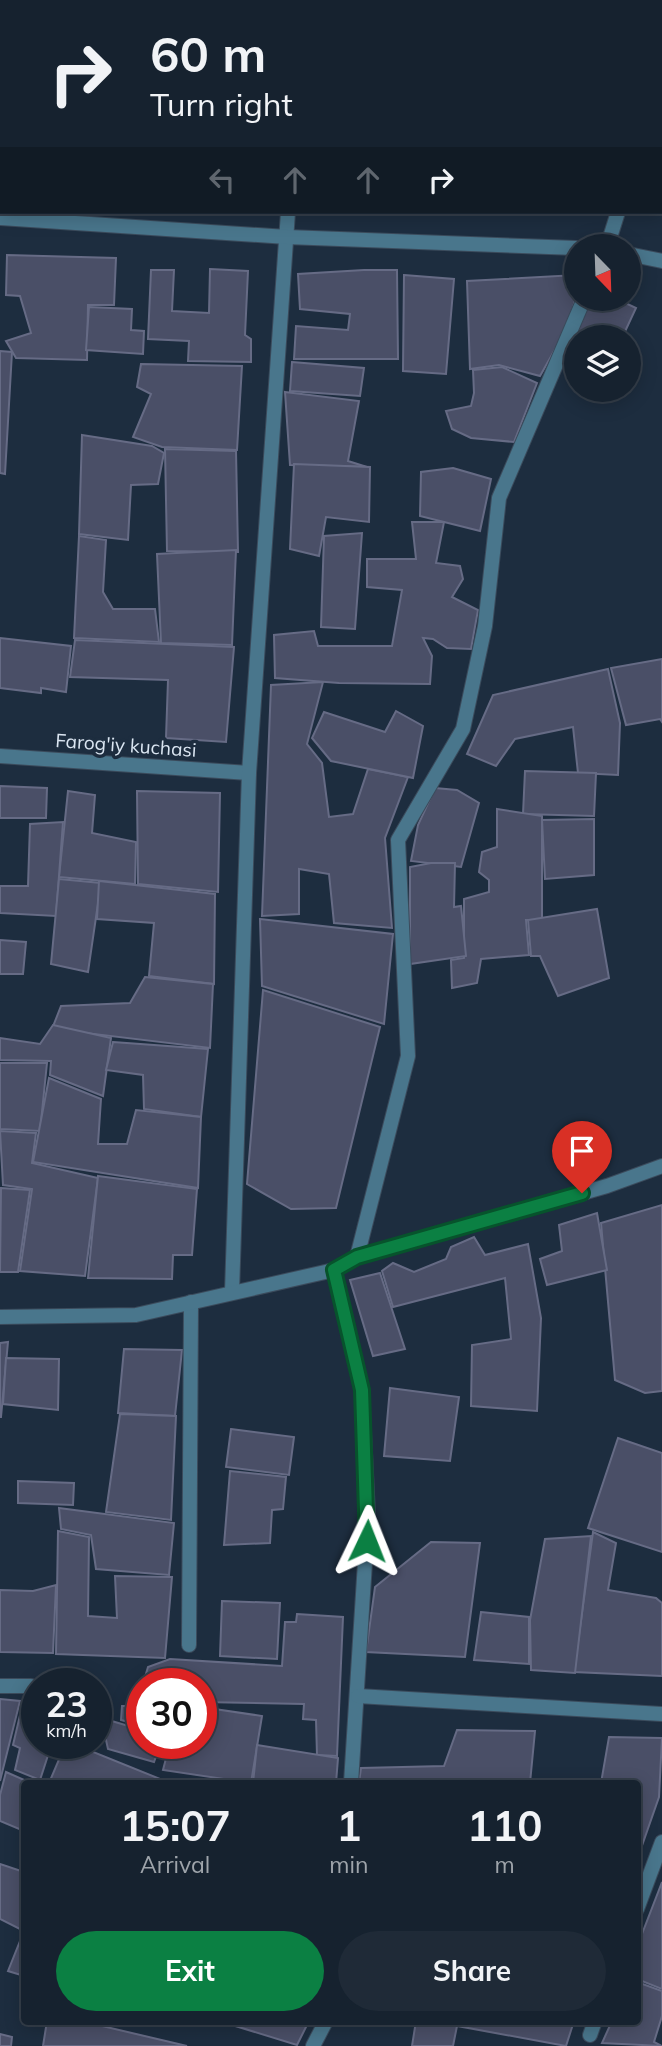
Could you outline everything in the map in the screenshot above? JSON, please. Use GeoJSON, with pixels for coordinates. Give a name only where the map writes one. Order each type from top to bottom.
{"type":"FeatureCollection","features":[{"type":"Feature","properties":{"kind":"street"},"geometry":{"type":"LineString","coordinates":[[232,1293],[249,774],[288,214]]}},
{"type":"Feature","properties":{"kind":"street"},"geometry":{"type":"LineString","coordinates":[[611,234],[617,214]]}},
{"type":"Feature","properties":{"kind":"street"},"geometry":{"type":"LineString","coordinates":[[0,218],[287,237],[564,248]]}},
{"type":"Feature","properties":{"kind":"street"},"geometry":{"type":"LineString","coordinates":[[641,257],[662,261]]}},
{"type":"Feature","properties":{"kind":"street"},"geometry":{"type":"LineString","coordinates":[[357,1257],[408,1056],[398,840],[463,729],[485,626],[499,498],[578,312]]}},
{"type":"Feature","properties":{"kind":"street","name":"Farog'iy kuchasi"},"geometry":{"type":"LineString","coordinates":[[0,756],[249,774]]}},
{"type":"Feature","properties":{"kind":"street"},"geometry":{"type":"LineString","coordinates":[[0,1317],[136,1315],[334,1270],[357,1257],[607,1186],[662,1166]]}},
{"type":"Feature","properties":{"kind":"street"},"geometry":{"type":"LineString","coordinates":[[334,1270],[362,1390],[368,1515],[351,1780]]}},
{"type":"Feature","properties":{"kind":"street"},"geometry":{"type":"LineString","coordinates":[[189,1645],[191,1302]]}},
{"type":"Feature","properties":{"kind":"street"},"geometry":{"type":"LineString","coordinates":[[0,1686],[21,1686]]}},
{"type":"Feature","properties":{"kind":"street"},"geometry":{"type":"LineString","coordinates":[[358,1696],[662,1714]]}},
{"type":"Feature","properties":{"kind":"street"},"geometry":{"type":"LineString","coordinates":[[641,1898],[662,1842]]}},
{"type":"Feature","properties":{"kind":"street"},"geometry":{"type":"LineString","coordinates":[[313,2046],[324,2025]]}},
{"type":"Feature","properties":{"kind":"building"},"geometry":{"type":"Polygon","coordinates":[[[7,255],[116,258],[114,305],[88,305],[87,360],[16,358],[6,341],[31,333],[20,296],[6,295],[7,255]]]}},
{"type":"Feature","properties":{"kind":"building"},"geometry":{"type":"Polygon","coordinates":[[[210,269],[248,271],[245,335],[251,339],[251,362],[188,361],[189,341],[148,339],[151,270],[174,270],[172,311],[209,313],[210,269]]]}},
{"type":"Feature","properties":{"kind":"building"},"geometry":{"type":"Polygon","coordinates":[[[397,270],[398,359],[294,359],[296,326],[348,330],[350,314],[300,309],[298,274],[397,270]]]}},
{"type":"Feature","properties":{"kind":"building"},"geometry":{"type":"Polygon","coordinates":[[[404,275],[454,279],[446,374],[403,371],[404,275]]]}},
{"type":"Feature","properties":{"kind":"building"},"geometry":{"type":"Polygon","coordinates":[[[564,276],[564,312],[572,312],[568,325],[564,325],[564,333],[540,376],[499,365],[470,369],[467,281],[564,276]]]}},
{"type":"Feature","properties":{"kind":"building"},"geometry":{"type":"Polygon","coordinates":[[[89,307],[132,309],[131,330],[144,331],[143,354],[86,350],[89,307]]]}},
{"type":"Feature","properties":{"kind":"building"},"geometry":{"type":"Polygon","coordinates":[[[584,312],[634,312],[628,325],[578,325],[584,312]]]}},
{"type":"Feature","properties":{"kind":"building"},"geometry":{"type":"Polygon","coordinates":[[[0,351],[12,352],[5,474],[0,473],[0,351]]]}},
{"type":"Feature","properties":{"kind":"building"},"geometry":{"type":"Polygon","coordinates":[[[292,362],[364,368],[360,396],[290,391],[292,362]]]}},
{"type":"Feature","properties":{"kind":"building"},"geometry":{"type":"Polygon","coordinates":[[[141,364],[242,366],[237,450],[162,447],[133,437],[151,394],[137,387],[141,364]]]}},
{"type":"Feature","properties":{"kind":"building"},"geometry":{"type":"Polygon","coordinates":[[[502,367],[537,383],[514,442],[471,438],[452,429],[446,411],[471,406],[474,393],[473,370],[502,367]]]}},
{"type":"Feature","properties":{"kind":"building"},"geometry":{"type":"Polygon","coordinates":[[[285,392],[359,401],[348,461],[367,467],[290,465],[285,392]]]}},
{"type":"Feature","properties":{"kind":"building"},"geometry":{"type":"Polygon","coordinates":[[[82,435],[152,446],[164,453],[158,484],[131,485],[128,540],[79,534],[82,435]]]}},
{"type":"Feature","properties":{"kind":"building"},"geometry":{"type":"Polygon","coordinates":[[[165,449],[236,451],[238,552],[167,551],[165,449]]]}},
{"type":"Feature","properties":{"kind":"building"},"geometry":{"type":"Polygon","coordinates":[[[294,464],[370,467],[369,522],[326,517],[319,556],[290,549],[294,464]]]}},
{"type":"Feature","properties":{"kind":"building"},"geometry":{"type":"Polygon","coordinates":[[[453,468],[491,479],[480,531],[420,516],[421,472],[453,468]]]}},
{"type":"Feature","properties":{"kind":"building"},"geometry":{"type":"Polygon","coordinates":[[[412,522],[444,522],[436,563],[460,566],[463,579],[452,597],[478,610],[471,649],[447,648],[433,639],[423,638],[432,656],[430,684],[339,683],[275,678],[274,635],[314,631],[318,646],[392,646],[402,590],[367,587],[367,559],[416,559],[412,522]]]}},
{"type":"Feature","properties":{"kind":"building"},"geometry":{"type":"Polygon","coordinates":[[[362,533],[355,629],[321,627],[324,536],[362,533]]]}},
{"type":"Feature","properties":{"kind":"building"},"geometry":{"type":"Polygon","coordinates":[[[79,536],[106,540],[103,592],[113,609],[155,609],[159,642],[74,638],[79,536]]]}},
{"type":"Feature","properties":{"kind":"building"},"geometry":{"type":"Polygon","coordinates":[[[236,550],[232,645],[161,643],[157,554],[236,550]]]}},
{"type":"Feature","properties":{"kind":"building"},"geometry":{"type":"Polygon","coordinates":[[[0,638],[71,646],[66,692],[41,688],[41,693],[0,688],[0,638]]]}},
{"type":"Feature","properties":{"kind":"building"},"geometry":{"type":"Polygon","coordinates":[[[75,640],[234,647],[226,742],[166,738],[168,680],[70,677],[75,640]]]}},
{"type":"Feature","properties":{"kind":"building"},"geometry":{"type":"Polygon","coordinates":[[[662,659],[662,722],[660,719],[626,725],[611,668],[662,659]]]}},
{"type":"Feature","properties":{"kind":"building"},"geometry":{"type":"Polygon","coordinates":[[[608,669],[620,723],[618,775],[578,773],[573,727],[515,739],[496,766],[467,754],[493,695],[608,669]]]}},
{"type":"Feature","properties":{"kind":"building"},"geometry":{"type":"Polygon","coordinates":[[[323,682],[307,744],[322,763],[329,817],[353,814],[368,769],[408,777],[385,838],[392,928],[334,923],[329,874],[299,869],[299,914],[262,916],[271,685],[323,682]]]}},
{"type":"Feature","properties":{"kind":"building"},"geometry":{"type":"Polygon","coordinates":[[[396,711],[423,726],[413,778],[331,761],[312,738],[324,712],[385,732],[396,711]]]}},
{"type":"Feature","properties":{"kind":"building"},"geometry":{"type":"Polygon","coordinates":[[[525,771],[596,773],[594,816],[523,814],[525,771]]]}},
{"type":"Feature","properties":{"kind":"building"},"geometry":{"type":"Polygon","coordinates":[[[0,786],[47,788],[46,818],[0,818],[0,786]]]}},
{"type":"Feature","properties":{"kind":"building"},"geometry":{"type":"Polygon","coordinates":[[[435,788],[457,790],[479,803],[461,867],[411,861],[418,825],[435,788]]]}},
{"type":"Feature","properties":{"kind":"building"},"geometry":{"type":"Polygon","coordinates":[[[68,791],[95,795],[92,833],[136,842],[135,884],[59,877],[68,791]]]}},
{"type":"Feature","properties":{"kind":"building"},"geometry":{"type":"Polygon","coordinates":[[[137,791],[220,793],[218,892],[138,884],[137,791]]]}},
{"type":"Feature","properties":{"kind":"building"},"geometry":{"type":"Polygon","coordinates":[[[497,809],[542,816],[542,920],[526,920],[529,955],[481,959],[477,983],[452,988],[451,960],[464,958],[464,899],[489,892],[489,880],[479,872],[482,852],[497,847],[497,809]]]}},
{"type":"Feature","properties":{"kind":"building"},"geometry":{"type":"Polygon","coordinates":[[[594,819],[594,875],[545,879],[542,820],[594,819]]]}},
{"type":"Feature","properties":{"kind":"building"},"geometry":{"type":"Polygon","coordinates":[[[63,822],[56,916],[0,913],[0,886],[28,886],[30,824],[63,822]]]}},
{"type":"Feature","properties":{"kind":"building"},"geometry":{"type":"Polygon","coordinates":[[[431,863],[455,863],[454,907],[461,906],[466,956],[410,964],[410,867],[431,863]]]}},
{"type":"Feature","properties":{"kind":"building"},"geometry":{"type":"Polygon","coordinates":[[[59,879],[101,883],[88,972],[51,964],[59,879]]]}},
{"type":"Feature","properties":{"kind":"building"},"geometry":{"type":"Polygon","coordinates":[[[99,881],[215,894],[214,984],[149,976],[154,923],[97,919],[99,881]]]}},
{"type":"Feature","properties":{"kind":"building"},"geometry":{"type":"Polygon","coordinates":[[[597,909],[609,978],[558,996],[540,956],[531,956],[528,920],[597,909]]]}},
{"type":"Feature","properties":{"kind":"building"},"geometry":{"type":"Polygon","coordinates":[[[260,919],[393,934],[384,1024],[262,986],[260,919]]]}},
{"type":"Feature","properties":{"kind":"building"},"geometry":{"type":"Polygon","coordinates":[[[0,940],[26,942],[23,974],[0,974],[0,940]]]}},
{"type":"Feature","properties":{"kind":"building"},"geometry":{"type":"Polygon","coordinates":[[[145,977],[213,984],[210,1048],[52,1029],[61,1006],[130,1003],[145,977]]]}},
{"type":"Feature","properties":{"kind":"building"},"geometry":{"type":"Polygon","coordinates":[[[263,990],[380,1027],[336,1208],[291,1209],[247,1184],[263,990]]]}},
{"type":"Feature","properties":{"kind":"building"},"geometry":{"type":"Polygon","coordinates":[[[53,1025],[111,1038],[103,1096],[50,1075],[51,1061],[0,1060],[0,1038],[40,1044],[53,1025]]]}},
{"type":"Feature","properties":{"kind":"building"},"geometry":{"type":"Polygon","coordinates":[[[113,1042],[208,1049],[201,1117],[144,1109],[143,1075],[106,1070],[113,1042]]]}},
{"type":"Feature","properties":{"kind":"building"},"geometry":{"type":"Polygon","coordinates":[[[0,1063],[47,1063],[40,1131],[0,1129],[0,1063]]]}},
{"type":"Feature","properties":{"kind":"building"},"geometry":{"type":"Polygon","coordinates":[[[49,1078],[101,1099],[98,1144],[127,1144],[136,1110],[201,1117],[198,1188],[33,1162],[49,1078]]]}},
{"type":"Feature","properties":{"kind":"building"},"geometry":{"type":"Polygon","coordinates":[[[0,1131],[36,1133],[32,1163],[98,1178],[85,1276],[20,1271],[32,1189],[3,1185],[0,1131]]]}},
{"type":"Feature","properties":{"kind":"building"},"geometry":{"type":"Polygon","coordinates":[[[98,1176],[197,1189],[192,1255],[173,1255],[172,1279],[88,1278],[98,1176]]]}},
{"type":"Feature","properties":{"kind":"building"},"geometry":{"type":"Polygon","coordinates":[[[1,1188],[30,1190],[18,1272],[0,1272],[1,1188]]]}},
{"type":"Feature","properties":{"kind":"building"},"geometry":{"type":"Polygon","coordinates":[[[662,1205],[662,1391],[645,1393],[615,1380],[601,1223],[662,1205]]]}},
{"type":"Feature","properties":{"kind":"building"},"geometry":{"type":"Polygon","coordinates":[[[597,1213],[607,1270],[547,1285],[540,1259],[562,1251],[559,1225],[597,1213]]]}},
{"type":"Feature","properties":{"kind":"building"},"geometry":{"type":"Polygon","coordinates":[[[474,1237],[485,1255],[528,1244],[541,1318],[537,1411],[471,1406],[472,1345],[511,1339],[505,1278],[393,1307],[382,1271],[393,1263],[414,1272],[446,1259],[451,1247],[474,1237]]]}},
{"type":"Feature","properties":{"kind":"building"},"geometry":{"type":"Polygon","coordinates":[[[380,1273],[405,1349],[373,1356],[350,1280],[380,1273]]]}},
{"type":"Feature","properties":{"kind":"building"},"geometry":{"type":"Polygon","coordinates":[[[8,1342],[1,1417],[0,1417],[0,1343],[8,1342]]]}},
{"type":"Feature","properties":{"kind":"building"},"geometry":{"type":"Polygon","coordinates":[[[124,1349],[182,1350],[175,1416],[118,1413],[124,1349]]]}},
{"type":"Feature","properties":{"kind":"building"},"geometry":{"type":"Polygon","coordinates":[[[6,1358],[59,1359],[58,1410],[3,1404],[6,1358]]]}},
{"type":"Feature","properties":{"kind":"building"},"geometry":{"type":"Polygon","coordinates":[[[390,1388],[459,1397],[450,1461],[384,1456],[390,1388]]]}},
{"type":"Feature","properties":{"kind":"building"},"geometry":{"type":"Polygon","coordinates":[[[120,1414],[176,1416],[171,1520],[106,1512],[120,1414]]]}},
{"type":"Feature","properties":{"kind":"building"},"geometry":{"type":"Polygon","coordinates":[[[231,1429],[294,1437],[289,1475],[226,1467],[231,1429]]]}},
{"type":"Feature","properties":{"kind":"building"},"geometry":{"type":"Polygon","coordinates":[[[618,1438],[662,1453],[662,1552],[588,1528],[618,1438]]]}},
{"type":"Feature","properties":{"kind":"building"},"geometry":{"type":"Polygon","coordinates":[[[230,1471],[286,1477],[283,1509],[272,1510],[270,1543],[224,1545],[230,1471]]]}},
{"type":"Feature","properties":{"kind":"building"},"geometry":{"type":"Polygon","coordinates":[[[18,1481],[74,1483],[73,1505],[18,1503],[18,1481]]]}},
{"type":"Feature","properties":{"kind":"building"},"geometry":{"type":"Polygon","coordinates":[[[59,1508],[174,1523],[169,1575],[96,1569],[91,1535],[61,1529],[59,1508]]]}},
{"type":"Feature","properties":{"kind":"building"},"geometry":{"type":"Polygon","coordinates":[[[58,1531],[89,1537],[88,1616],[117,1618],[115,1576],[172,1577],[165,1658],[56,1654],[58,1531]]]}},
{"type":"Feature","properties":{"kind":"building"},"geometry":{"type":"Polygon","coordinates":[[[593,1532],[616,1543],[608,1590],[656,1598],[662,1603],[662,1676],[574,1672],[593,1532]]]}},
{"type":"Feature","properties":{"kind":"building"},"geometry":{"type":"Polygon","coordinates":[[[591,1536],[575,1673],[531,1670],[530,1620],[545,1539],[591,1536]]]}},
{"type":"Feature","properties":{"kind":"building"},"geometry":{"type":"Polygon","coordinates":[[[431,1542],[480,1543],[465,1657],[366,1652],[375,1587],[431,1542]]]}},
{"type":"Feature","properties":{"kind":"building"},"geometry":{"type":"Polygon","coordinates":[[[56,1585],[53,1653],[0,1652],[0,1590],[33,1591],[56,1585]]]}},
{"type":"Feature","properties":{"kind":"building"},"geometry":{"type":"Polygon","coordinates":[[[222,1601],[280,1603],[277,1659],[220,1656],[222,1601]]]}},
{"type":"Feature","properties":{"kind":"building"},"geometry":{"type":"Polygon","coordinates":[[[481,1612],[529,1617],[529,1664],[474,1660],[481,1612]]]}},
{"type":"Feature","properties":{"kind":"building"},"geometry":{"type":"Polygon","coordinates":[[[297,1614],[343,1617],[337,1756],[317,1755],[316,1720],[303,1719],[304,1704],[217,1702],[217,1668],[148,1668],[170,1659],[282,1666],[285,1622],[296,1622],[297,1614]]]}},
{"type":"Feature","properties":{"kind":"building"},"geometry":{"type":"Polygon","coordinates":[[[0,1699],[20,1701],[0,1781],[0,1699]]]}},
{"type":"Feature","properties":{"kind":"building"},"geometry":{"type":"Polygon","coordinates":[[[122,1706],[126,1706],[126,1721],[121,1720],[122,1706]]]}},
{"type":"Feature","properties":{"kind":"building"},"geometry":{"type":"Polygon","coordinates":[[[217,1709],[262,1716],[251,1780],[231,1780],[163,1770],[166,1759],[217,1759],[217,1709]]]}},
{"type":"Feature","properties":{"kind":"building"},"geometry":{"type":"Polygon","coordinates":[[[21,1711],[21,1759],[47,1759],[40,1780],[15,1770],[20,1748],[13,1745],[21,1711]]]}},
{"type":"Feature","properties":{"kind":"building"},"geometry":{"type":"Polygon","coordinates":[[[112,1721],[126,1725],[126,1754],[112,1750],[112,1721]]]}},
{"type":"Feature","properties":{"kind":"building"},"geometry":{"type":"Polygon","coordinates":[[[457,1730],[535,1731],[530,1780],[359,1780],[361,1768],[444,1766],[457,1730]]]}},
{"type":"Feature","properties":{"kind":"building"},"geometry":{"type":"Polygon","coordinates":[[[609,1737],[662,1738],[659,1797],[641,1849],[641,1780],[602,1780],[609,1737]]]}},
{"type":"Feature","properties":{"kind":"building"},"geometry":{"type":"Polygon","coordinates":[[[257,1745],[338,1758],[336,1780],[253,1780],[257,1745]]]}},
{"type":"Feature","properties":{"kind":"building"},"geometry":{"type":"Polygon","coordinates":[[[59,1759],[111,1759],[163,1780],[50,1780],[59,1759]]]}},
{"type":"Feature","properties":{"kind":"building"},"geometry":{"type":"Polygon","coordinates":[[[6,1772],[24,1780],[21,1780],[21,1830],[0,1821],[0,1795],[6,1772]]]}},
{"type":"Feature","properties":{"kind":"building"},"geometry":{"type":"Polygon","coordinates":[[[0,1864],[21,1871],[21,1930],[0,1919],[0,1864]]]}},
{"type":"Feature","properties":{"kind":"building"},"geometry":{"type":"Polygon","coordinates":[[[662,1882],[662,1989],[641,1981],[641,1937],[662,1882]]]}},
{"type":"Feature","properties":{"kind":"building"},"geometry":{"type":"Polygon","coordinates":[[[21,1938],[21,1975],[8,1971],[21,1938]]]}},
{"type":"Feature","properties":{"kind":"building"},"geometry":{"type":"Polygon","coordinates":[[[641,1983],[662,1991],[662,2016],[654,2042],[662,2046],[602,2043],[610,2025],[641,2025],[641,1983]]]}},
{"type":"Feature","properties":{"kind":"building"},"geometry":{"type":"Polygon","coordinates":[[[46,2025],[98,2025],[187,2046],[43,2046],[46,2025]]]}},
{"type":"Feature","properties":{"kind":"building"},"geometry":{"type":"Polygon","coordinates":[[[232,2025],[307,2025],[297,2045],[232,2025]]]}},
{"type":"Feature","properties":{"kind":"building"},"geometry":{"type":"Polygon","coordinates":[[[415,2025],[573,2025],[566,2046],[457,2026],[453,2046],[412,2046],[415,2025]]]}},
{"type":"Feature","properties":{"kind":"building"},"geometry":{"type":"Polygon","coordinates":[[[0,2034],[12,2037],[11,2046],[0,2046],[0,2034]]]}},
{"type":"Feature","properties":{"kind":"route"},"geometry":{"type":"LineString","coordinates":[[367,1541],[362,1390],[334,1270],[357,1257],[582,1193]]}}]}
